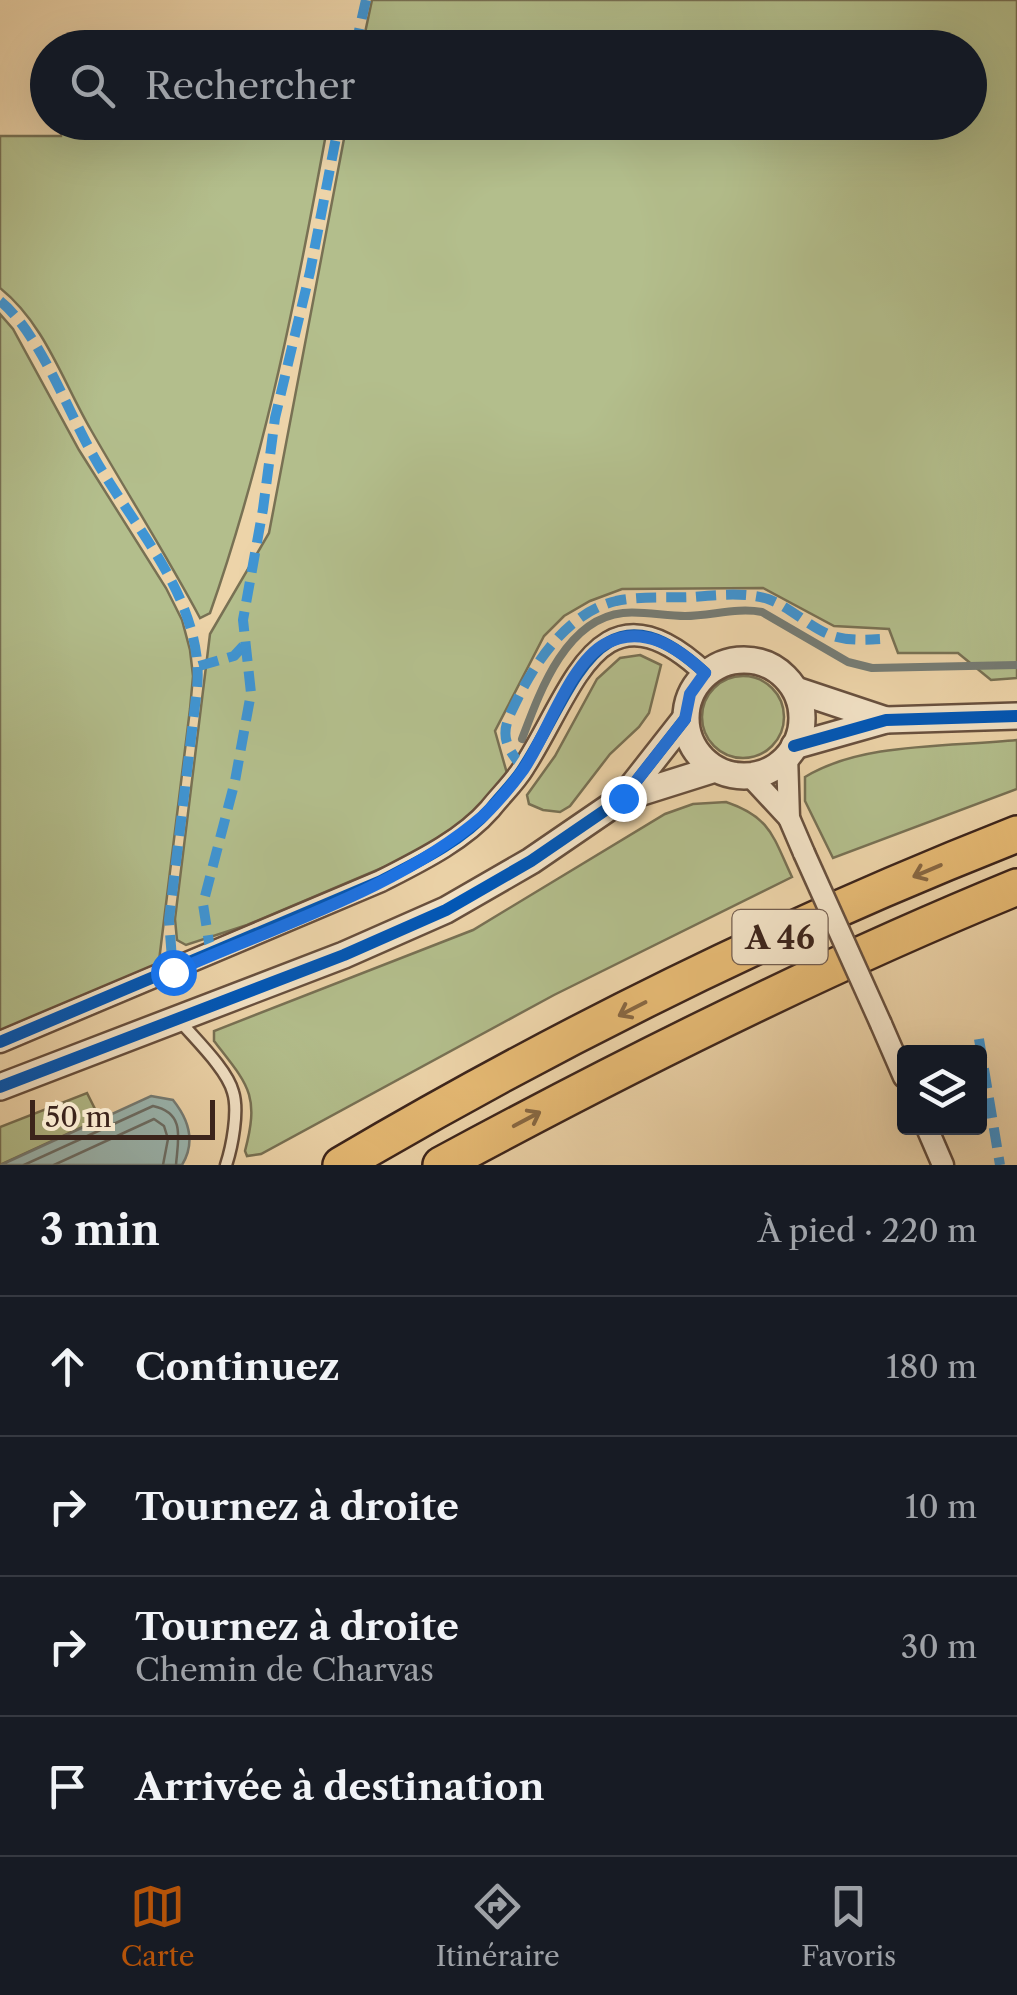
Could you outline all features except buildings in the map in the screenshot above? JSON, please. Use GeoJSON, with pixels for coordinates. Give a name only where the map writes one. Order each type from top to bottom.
{"type":"FeatureCollection","features":[{"type":"Feature","properties":{"kind":"highway","name":"A 46"},"geometry":{"type":"LineString","coordinates":[[341,1165],[433,1112],[667,991],[860,900],[1017,834]]}},
{"type":"Feature","properties":{"kind":"highway","name":"A 46"},"geometry":{"type":"LineString","coordinates":[[441,1165],[754,1004],[1017,888]]}},
{"type":"Feature","properties":{"kind":"street"},"geometry":{"type":"LineString","coordinates":[[0,1042],[381,882],[430,855],[485,814],[524,768],[567,687],[600,646],[623,636],[646,637],[679,648],[705,673]]}},
{"type":"Feature","properties":{"kind":"street"},"geometry":{"type":"LineString","coordinates":[[789,818],[791,751],[802,727],[796,690],[783,674],[765,663],[744,659],[723,663],[705,673],[690,694],[685,719],[690,743],[701,758],[732,775],[767,772],[791,751],[886,720],[1017,716]]}},
{"type":"Feature","properties":{"kind":"street"},"geometry":{"type":"LineString","coordinates":[[796,690],[886,720]]}},
{"type":"Feature","properties":{"kind":"street"},"geometry":{"type":"LineString","coordinates":[[0,1087],[399,932],[446,910],[532,861],[623,798],[685,719]]}},
{"type":"Feature","properties":{"kind":"street"},"geometry":{"type":"LineString","coordinates":[[623,798],[715,769]]}},
{"type":"Feature","properties":{"kind":"street"},"geometry":{"type":"LineString","coordinates":[[750,776],[789,818],[897,1061]]}},
{"type":"Feature","properties":{"kind":"street"},"geometry":{"type":"LineString","coordinates":[[930,1135],[944,1165]]}},
{"type":"Feature","properties":{"kind":"lane"},"geometry":{"type":"LineString","coordinates":[[178,1019],[215,1062],[234,1092],[233,1144],[226,1165]]}},
{"type":"Feature","properties":{"kind":"green space"},"geometry":{"type":"Polygon","coordinates":[[[372,0],[1017,0],[1017,678],[991,680],[958,653],[898,653],[889,629],[834,626],[763,588],[622,589],[564,616],[544,636],[495,731],[508,777],[470,818],[396,862],[247,925],[186,945],[177,940],[175,919],[210,634],[269,533],[344,140],[987,140],[987,30],[366,30],[372,0]]]}},
{"type":"Feature","properties":{"kind":"green space"},"geometry":{"type":"Polygon","coordinates":[[[0,136],[30,136],[30,140],[325,140],[264,432],[210,613],[200,618],[91,430],[52,354],[16,302],[0,288],[0,136]]]}},
{"type":"Feature","properties":{"kind":"green space"},"geometry":{"type":"Polygon","coordinates":[[[0,314],[13,329],[79,450],[166,588],[182,620],[193,676],[159,961],[154,968],[0,1031],[0,314]]]}},
{"type":"Feature","properties":{"kind":"green space"},"geometry":{"type":"Polygon","coordinates":[[[640,655],[661,665],[649,713],[639,727],[610,754],[570,806],[560,812],[529,804],[527,795],[555,756],[597,679],[620,658],[640,655]]]}},
{"type":"Feature","properties":{"kind":"green space"},"geometry":{"type":"Polygon","coordinates":[[[743,676],[759,679],[772,688],[781,701],[781,733],[772,746],[759,755],[743,758],[727,755],[714,746],[705,733],[702,717],[705,701],[714,688],[727,679],[743,676]]]}},
{"type":"Feature","properties":{"kind":"green space"},"geometry":{"type":"Polygon","coordinates":[[[1017,740],[1017,789],[833,858],[805,801],[805,777],[853,757],[908,748],[1017,740]]]}},
{"type":"Feature","properties":{"kind":"green space"},"geometry":{"type":"Polygon","coordinates":[[[726,802],[762,822],[792,877],[554,995],[261,1154],[247,1156],[251,1116],[248,1091],[214,1041],[214,1031],[473,930],[665,814],[693,804],[726,802]]]}},
{"type":"Feature","properties":{"kind":"green space"},"geometry":{"type":"Polygon","coordinates":[[[87,1093],[100,1119],[0,1165],[0,1127],[87,1093]]]}},
{"type":"Feature","properties":{"kind":"water"},"geometry":{"type":"Polygon","coordinates":[[[151,1096],[173,1100],[183,1115],[190,1140],[182,1165],[1,1165],[151,1096]]]}},
{"type":"Feature","properties":{"kind":"waterway"},"geometry":{"type":"LineString","coordinates":[[522,739],[546,681],[570,644],[603,618],[623,613],[685,616],[762,612],[848,662],[872,668],[1017,665]]}},
{"type":"Feature","properties":{"kind":"marked path"},"geometry":{"type":"LineString","coordinates":[[359,30],[366,0]]}},
{"type":"Feature","properties":{"kind":"marked path"},"geometry":{"type":"LineString","coordinates":[[211,955],[203,904],[235,781],[251,693],[243,620],[275,418],[310,272],[336,140]]}},
{"type":"Feature","properties":{"kind":"marked path"},"geometry":{"type":"LineString","coordinates":[[0,301],[40,352],[94,457],[172,582],[192,633],[198,678],[169,920],[173,972]]}},
{"type":"Feature","properties":{"kind":"marked path"},"geometry":{"type":"LineString","coordinates":[[523,768],[509,748],[505,732],[528,679],[571,625],[616,601],[750,595],[776,602],[834,636],[880,639]]}},
{"type":"Feature","properties":{"kind":"marked path"},"geometry":{"type":"LineString","coordinates":[[199,666],[234,656],[246,643]]}},
{"type":"Feature","properties":{"kind":"marked path"},"geometry":{"type":"LineString","coordinates":[[979,1039],[1000,1165]]}},
{"type":"Feature","properties":{"kind":"cycle path"},"geometry":{"type":"LineString","coordinates":[[0,1042],[381,881],[453,841],[479,821],[516,778],[575,678],[593,655],[614,639],[639,635],[669,646],[705,673]]}},
{"type":"Feature","properties":{"kind":"cycle path"},"geometry":{"type":"LineString","coordinates":[[794,746],[886,720],[1017,716]]}},
{"type":"Feature","properties":{"kind":"cycle path"},"geometry":{"type":"LineString","coordinates":[[0,1087],[344,955],[446,910],[531,861],[623,798],[685,719]]}},
{"type":"Feature","properties":{"kind":"route"},"geometry":{"type":"LineString","coordinates":[[173,972],[381,882],[430,855],[485,814],[524,768],[567,687],[600,646],[623,636],[646,637],[679,648],[705,673],[690,694],[685,719],[623,798]]}}]}
